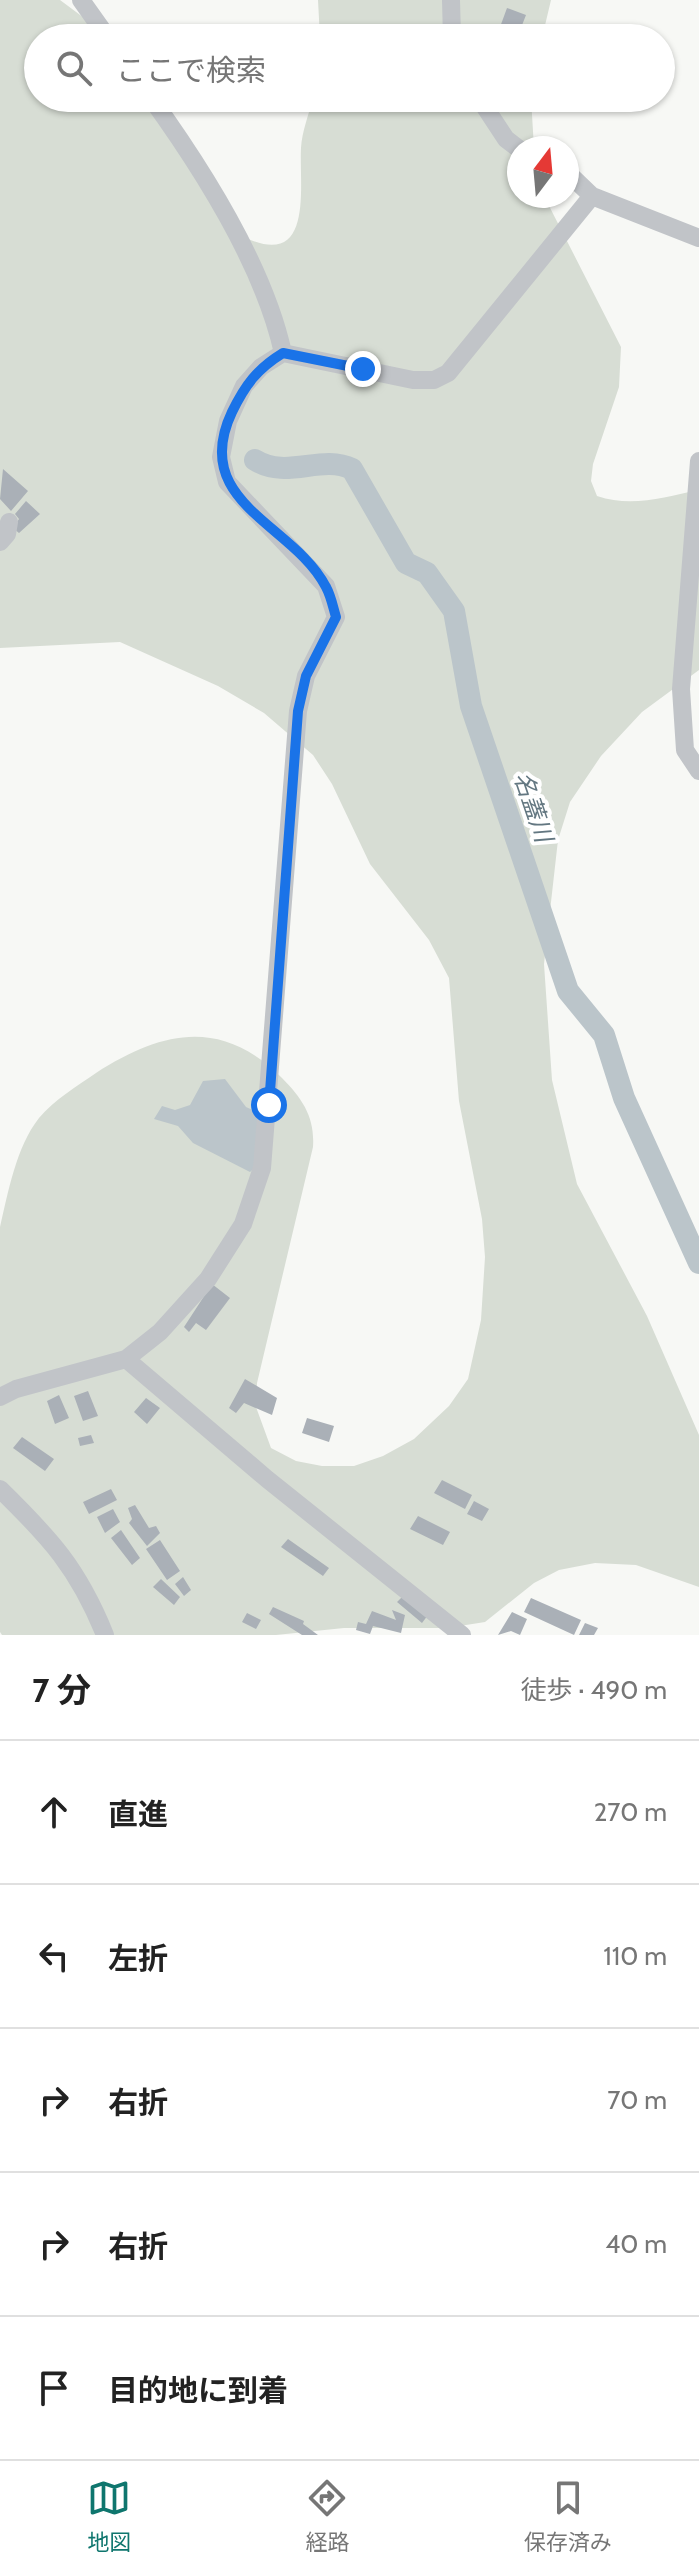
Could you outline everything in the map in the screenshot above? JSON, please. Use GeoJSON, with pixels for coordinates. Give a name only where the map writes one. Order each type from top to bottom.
{"type":"FeatureCollection","features":[{"type":"Feature","properties":{"kind":"street"},"geometry":{"type":"LineString","coordinates":[[81,0],[98,24]]}},
{"type":"Feature","properties":{"kind":"street"},"geometry":{"type":"LineString","coordinates":[[451,0],[452,24]]}},
{"type":"Feature","properties":{"kind":"street"},"geometry":{"type":"LineString","coordinates":[[161,112],[204,174],[233,225],[279,333],[283,353]]}},
{"type":"Feature","properties":{"kind":"street"},"geometry":{"type":"LineString","coordinates":[[488,112],[507,140]]}},
{"type":"Feature","properties":{"kind":"street"},"geometry":{"type":"LineString","coordinates":[[579,184],[592,196],[699,238]]}},
{"type":"Feature","properties":{"kind":"street"},"geometry":{"type":"LineString","coordinates":[[0,1397],[16,1389],[126,1359],[160,1332],[208,1279],[243,1224],[262,1168],[298,711],[306,676],[336,617],[326,586],[227,482],[221,457],[228,421],[244,386],[261,367],[283,353],[413,380],[434,380],[448,373],[592,196]]}},
{"type":"Feature","properties":{"kind":"street"},"geometry":{"type":"LineString","coordinates":[[699,461],[681,689],[685,750],[699,771]]}},
{"type":"Feature","properties":{"kind":"street"},"geometry":{"type":"LineString","coordinates":[[0,542],[7,534],[9,522]]}},
{"type":"Feature","properties":{"kind":"street"},"geometry":{"type":"LineString","coordinates":[[126,1359],[267,1479],[462,1635]]}},
{"type":"Feature","properties":{"kind":"street"},"geometry":{"type":"LineString","coordinates":[[0,1489],[60,1549],[82,1582],[105,1635]]}},
{"type":"Feature","properties":{"kind":"shaded area"},"geometry":{"type":"Polygon","coordinates":[[[0,0],[60,0],[92,24],[24,24],[24,112],[171,112],[246,238],[268,245],[283,242],[293,233],[298,219],[302,142],[309,112],[532,112],[533,136],[507,136],[507,208],[550,208],[621,347],[619,387],[593,464],[591,481],[597,496],[635,501],[699,490],[699,670],[642,712],[601,756],[570,802],[558,840],[544,964],[552,1080],[577,1184],[647,1316],[699,1435],[699,1587],[636,1565],[595,1563],[559,1570],[534,1583],[485,1622],[447,1628],[344,1628],[276,1635],[2,1635],[0,1632],[0,1227],[14,1171],[31,1130],[45,1111],[96,1073],[145,1047],[168,1040],[192,1037],[214,1039],[237,1046],[260,1059],[302,1101],[310,1118],[313,1147],[257,1383],[256,1407],[271,1448],[296,1461],[322,1466],[354,1466],[383,1456],[414,1439],[449,1406],[468,1379],[481,1320],[485,1257],[482,1219],[459,1101],[449,978],[429,940],[370,864],[332,784],[313,755],[264,713],[218,686],[120,642],[0,648],[0,0]]]}},
{"type":"Feature","properties":{"kind":"shaded area"},"geometry":{"type":"Polygon","coordinates":[[[318,0],[551,0],[545,24],[319,24],[318,0]]]}},
{"type":"Feature","properties":{"kind":"shaded area"},"geometry":{"type":"Polygon","coordinates":[[[225,1079],[246,1107],[259,1113],[258,1165],[250,1172],[193,1143],[178,1126],[154,1119],[162,1106],[175,1110],[190,1105],[203,1081],[225,1079]]]}},
{"type":"Feature","properties":{"kind":"building"},"geometry":{"type":"Polygon","coordinates":[[[507,8],[526,15],[522,24],[501,24],[507,8]]]}},
{"type":"Feature","properties":{"kind":"building"},"geometry":{"type":"Polygon","coordinates":[[[3,469],[28,491],[11,511],[0,499],[3,469]]]}},
{"type":"Feature","properties":{"kind":"building"},"geometry":{"type":"Polygon","coordinates":[[[26,501],[40,514],[19,533],[13,528],[19,519],[15,514],[26,501]]]}},
{"type":"Feature","properties":{"kind":"building"},"geometry":{"type":"Polygon","coordinates":[[[212,1284],[230,1298],[206,1330],[196,1323],[189,1332],[184,1327],[212,1284]]]}},
{"type":"Feature","properties":{"kind":"building"},"geometry":{"type":"Polygon","coordinates":[[[245,1379],[277,1398],[272,1415],[244,1403],[236,1413],[229,1408],[245,1379]]]}},
{"type":"Feature","properties":{"kind":"building"},"geometry":{"type":"Polygon","coordinates":[[[88,1391],[98,1416],[83,1421],[74,1396],[88,1391]]]}},
{"type":"Feature","properties":{"kind":"building"},"geometry":{"type":"Polygon","coordinates":[[[59,1395],[69,1418],[55,1424],[47,1401],[59,1395]]]}},
{"type":"Feature","properties":{"kind":"building"},"geometry":{"type":"Polygon","coordinates":[[[146,1398],[160,1408],[147,1424],[134,1412],[146,1398]]]}},
{"type":"Feature","properties":{"kind":"building"},"geometry":{"type":"Polygon","coordinates":[[[307,1418],[334,1426],[329,1442],[302,1433],[307,1418]]]}},
{"type":"Feature","properties":{"kind":"building"},"geometry":{"type":"Polygon","coordinates":[[[91,1435],[94,1443],[80,1446],[78,1438],[91,1435]]]}},
{"type":"Feature","properties":{"kind":"building"},"geometry":{"type":"Polygon","coordinates":[[[22,1437],[54,1459],[45,1471],[13,1448],[22,1437]]]}},
{"type":"Feature","properties":{"kind":"building"},"geometry":{"type":"Polygon","coordinates":[[[442,1480],[472,1495],[465,1509],[434,1493],[442,1480]]]}},
{"type":"Feature","properties":{"kind":"building"},"geometry":{"type":"Polygon","coordinates":[[[111,1489],[117,1500],[89,1514],[83,1502],[111,1489]]]}},
{"type":"Feature","properties":{"kind":"building"},"geometry":{"type":"Polygon","coordinates":[[[474,1501],[489,1509],[482,1521],[467,1514],[474,1501]]]}},
{"type":"Feature","properties":{"kind":"building"},"geometry":{"type":"Polygon","coordinates":[[[135,1505],[149,1528],[156,1526],[160,1533],[147,1546],[129,1523],[132,1519],[128,1508],[135,1505]]]}},
{"type":"Feature","properties":{"kind":"building"},"geometry":{"type":"Polygon","coordinates":[[[113,1509],[120,1522],[105,1533],[97,1517],[113,1509]]]}},
{"type":"Feature","properties":{"kind":"building"},"geometry":{"type":"Polygon","coordinates":[[[418,1516],[450,1532],[443,1545],[410,1529],[418,1516]]]}},
{"type":"Feature","properties":{"kind":"building"},"geometry":{"type":"Polygon","coordinates":[[[121,1530],[140,1558],[132,1565],[111,1538],[121,1530]]]}},
{"type":"Feature","properties":{"kind":"building"},"geometry":{"type":"Polygon","coordinates":[[[288,1539],[329,1568],[323,1576],[281,1547],[288,1539]]]}},
{"type":"Feature","properties":{"kind":"building"},"geometry":{"type":"Polygon","coordinates":[[[160,1540],[180,1571],[167,1580],[146,1549],[160,1540]]]}},
{"type":"Feature","properties":{"kind":"building"},"geometry":{"type":"Polygon","coordinates":[[[183,1577],[191,1590],[184,1596],[175,1584],[183,1577]]]}},
{"type":"Feature","properties":{"kind":"building"},"geometry":{"type":"Polygon","coordinates":[[[161,1579],[180,1597],[174,1605],[153,1587],[161,1579]]]}},
{"type":"Feature","properties":{"kind":"building"},"geometry":{"type":"Polygon","coordinates":[[[403,1596],[428,1615],[422,1623],[397,1602],[403,1596]]]}},
{"type":"Feature","properties":{"kind":"building"},"geometry":{"type":"Polygon","coordinates":[[[531,1598],[581,1620],[574,1635],[524,1612],[531,1598]]]}},
{"type":"Feature","properties":{"kind":"building"},"geometry":{"type":"Polygon","coordinates":[[[273,1607],[304,1621],[303,1624],[318,1635],[302,1635],[269,1614],[273,1607]]]}},
{"type":"Feature","properties":{"kind":"building"},"geometry":{"type":"Polygon","coordinates":[[[392,1610],[405,1615],[401,1633],[373,1626],[370,1634],[356,1630],[358,1622],[366,1624],[372,1611],[396,1620],[392,1610]]]}},
{"type":"Feature","properties":{"kind":"building"},"geometry":{"type":"Polygon","coordinates":[[[512,1612],[527,1619],[520,1635],[511,1631],[498,1635],[512,1612]]]}},
{"type":"Feature","properties":{"kind":"building"},"geometry":{"type":"Polygon","coordinates":[[[247,1613],[261,1620],[256,1629],[242,1622],[247,1613]]]}},
{"type":"Feature","properties":{"kind":"building"},"geometry":{"type":"Polygon","coordinates":[[[585,1623],[598,1628],[594,1635],[579,1635],[585,1623]]]}},
{"type":"Feature","properties":{"kind":"waterway","name":"名蓋川"},"geometry":{"type":"LineString","coordinates":[[255,460],[279,468],[328,464],[352,469],[406,563],[427,573],[454,611],[471,706],[568,991],[604,1035],[624,1098],[699,1263]]}},
{"type":"Feature","properties":{"kind":"route"},"geometry":{"type":"LineString","coordinates":[[269,1105],[298,711],[306,676],[336,617],[326,586],[227,482],[221,457],[228,421],[244,386],[261,367],[283,353],[363,369]]}}]}
